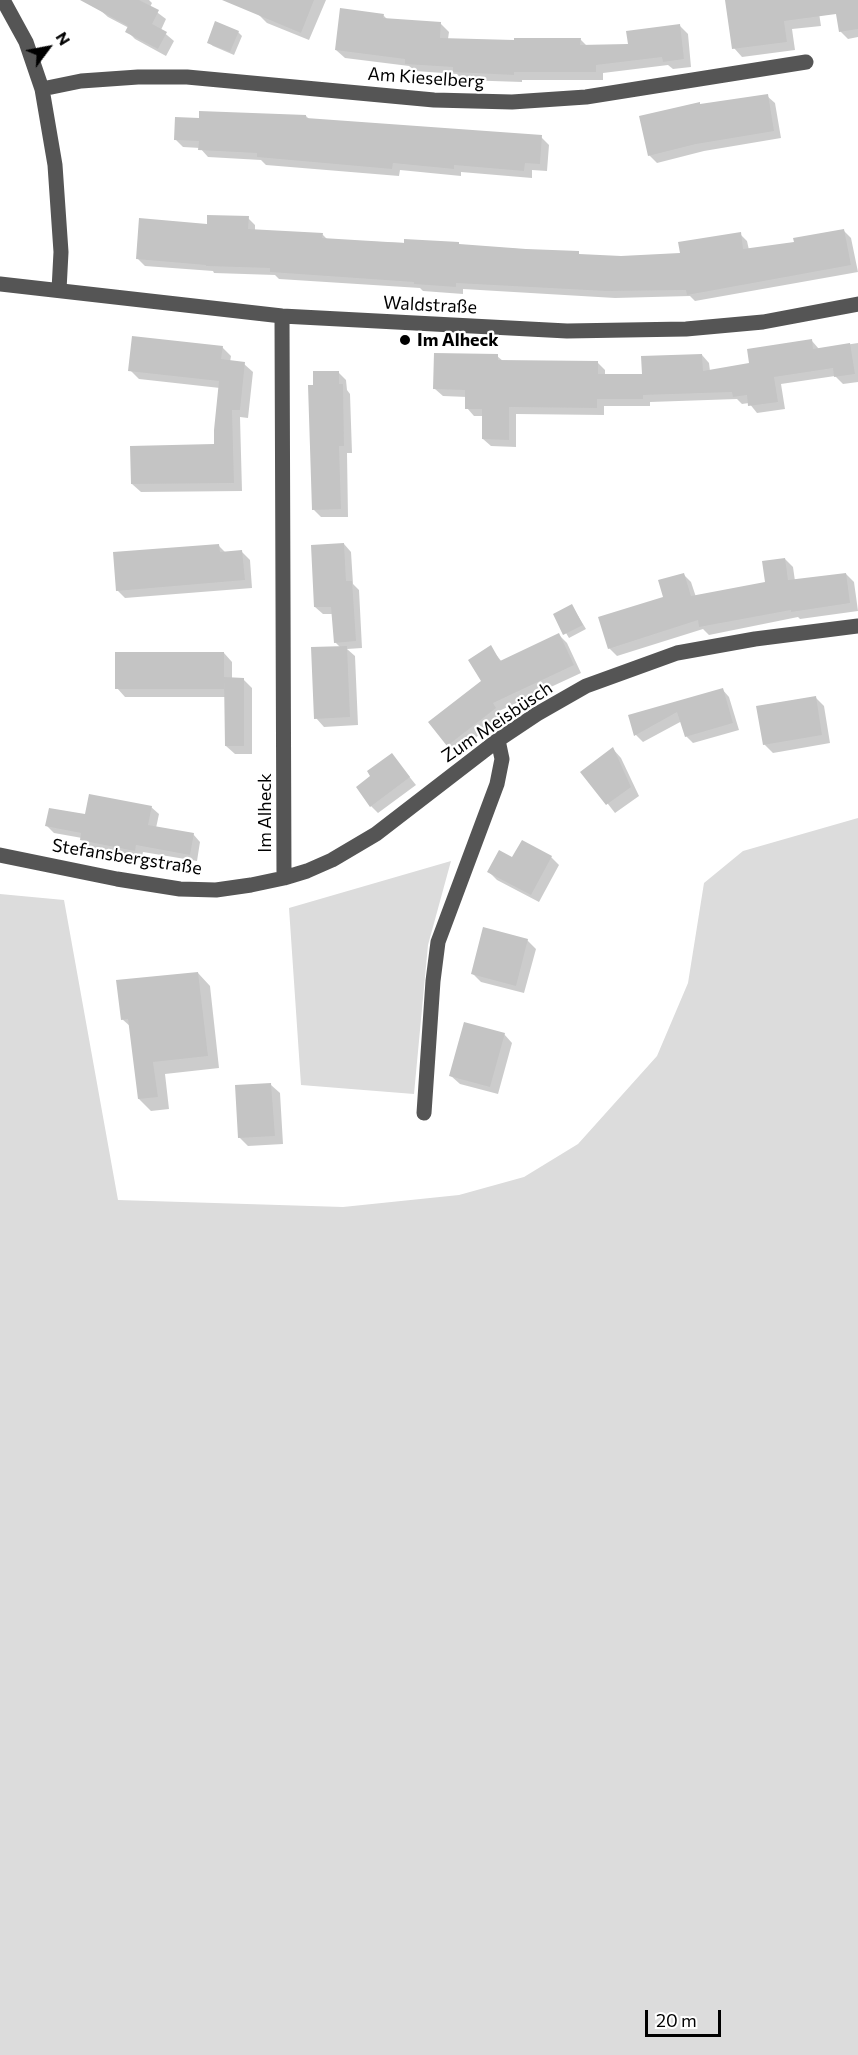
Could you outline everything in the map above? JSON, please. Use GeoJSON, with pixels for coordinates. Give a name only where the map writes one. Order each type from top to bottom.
{"type":"FeatureCollection","features":[{"type":"Feature","properties":{"kind":"street"},"geometry":{"type":"LineString","coordinates":[[3,0],[26,42],[42,88],[55,165],[61,252],[59,290]]}},
{"type":"Feature","properties":{"kind":"street","name":"Am Kieselberg"},"geometry":{"type":"LineString","coordinates":[[42,88],[92,80],[187,77],[434,100],[548,101],[622,92],[806,62]]}},
{"type":"Feature","properties":{"kind":"street","name":"Waldstraße"},"geometry":{"type":"LineString","coordinates":[[0,284],[282,316],[567,331],[674,329],[763,322],[858,304]]}},
{"type":"Feature","properties":{"kind":"street","name":"Im Alheck"},"geometry":{"type":"LineString","coordinates":[[282,316],[284,878]]}},
{"type":"Feature","properties":{"kind":"street","name":"Zum Meisbüsch"},"geometry":{"type":"LineString","coordinates":[[284,878],[308,871],[332,860],[376,834],[498,740],[586,686],[677,653],[755,639],[858,626]]}},
{"type":"Feature","properties":{"kind":"street"},"geometry":{"type":"LineString","coordinates":[[424,1113],[433,981],[438,942],[498,784],[502,759],[498,740]]}},
{"type":"Feature","properties":{"kind":"street","name":"Stefansbergstraße"},"geometry":{"type":"LineString","coordinates":[[0,855],[117,879],[180,889],[216,890],[284,878]]}},
{"type":"Feature","properties":{"kind":"shaded area"},"geometry":{"type":"Polygon","coordinates":[[[858,818],[858,2055],[0,2055],[0,894],[64,900],[118,1200],[343,1207],[459,1195],[524,1177],[578,1144],[657,1056],[688,983],[704,883],[743,851],[858,818]]]}},
{"type":"Feature","properties":{"kind":"shaded area"},"geometry":{"type":"Polygon","coordinates":[[[451,861],[428,945],[414,1094],[301,1085],[289,908],[451,861]]]}},
{"type":"Feature","properties":{"kind":"building"},"geometry":{"type":"Polygon","coordinates":[[[80,0],[139,0],[159,10],[152,24],[167,32],[158,49],[125,32],[128,26],[80,0]]]}},
{"type":"Feature","properties":{"kind":"building"},"geometry":{"type":"Polygon","coordinates":[[[222,0],[314,0],[301,33],[222,0]]]}},
{"type":"Feature","properties":{"kind":"building"},"geometry":{"type":"Polygon","coordinates":[[[725,0],[858,0],[858,29],[839,32],[836,14],[784,21],[787,42],[732,49],[725,0]]]}},
{"type":"Feature","properties":{"kind":"building"},"geometry":{"type":"Polygon","coordinates":[[[340,8],[384,14],[383,18],[441,22],[440,38],[514,40],[514,38],[581,38],[580,45],[628,44],[626,31],[680,24],[684,59],[663,62],[662,57],[596,65],[596,72],[514,72],[514,75],[453,72],[453,67],[405,64],[405,59],[335,50],[340,8]]]}},
{"type":"Feature","properties":{"kind":"building"},"geometry":{"type":"Polygon","coordinates":[[[215,21],[239,31],[230,52],[207,43],[215,21]]]}},
{"type":"Feature","properties":{"kind":"building"},"geometry":{"type":"Polygon","coordinates":[[[768,94],[774,131],[696,144],[648,156],[639,116],[700,102],[700,104],[768,94]]]}},
{"type":"Feature","properties":{"kind":"building"},"geometry":{"type":"Polygon","coordinates":[[[199,111],[306,115],[306,118],[542,135],[540,164],[525,163],[524,171],[454,165],[454,169],[393,163],[392,169],[257,157],[257,153],[198,150],[199,141],[174,140],[175,117],[199,118],[199,111]]]}},
{"type":"Feature","properties":{"kind":"building"},"geometry":{"type":"Polygon","coordinates":[[[207,215],[249,216],[248,229],[323,233],[322,238],[404,243],[404,239],[459,242],[459,244],[579,251],[579,254],[621,256],[680,253],[678,242],[741,232],[743,249],[794,242],[793,238],[844,229],[851,265],[687,295],[686,290],[606,291],[456,283],[456,287],[270,272],[270,268],[206,266],[136,259],[139,218],[207,224],[207,215]]]}},
{"type":"Feature","properties":{"kind":"building"},"geometry":{"type":"Polygon","coordinates":[[[132,336],[223,346],[221,359],[245,362],[240,410],[232,410],[234,483],[131,484],[130,446],[214,444],[219,381],[128,371],[132,336]]]}},
{"type":"Feature","properties":{"kind":"building"},"geometry":{"type":"Polygon","coordinates":[[[812,339],[813,349],[850,343],[855,374],[834,377],[833,368],[774,377],[778,402],[748,406],[747,395],[733,397],[732,392],[643,395],[643,399],[597,399],[597,408],[509,407],[509,440],[482,439],[482,409],[465,409],[465,390],[433,389],[434,353],[498,354],[498,360],[598,361],[598,374],[642,374],[641,356],[702,354],[703,371],[749,363],[747,349],[812,339]]]}},
{"type":"Feature","properties":{"kind":"building"},"geometry":{"type":"Polygon","coordinates":[[[313,371],[339,371],[339,384],[343,384],[344,446],[339,446],[341,509],[312,510],[308,385],[313,385],[313,371]]]}},
{"type":"Feature","properties":{"kind":"building"},"geometry":{"type":"Polygon","coordinates":[[[344,543],[346,581],[352,581],[356,641],[334,643],[331,607],[314,607],[311,545],[344,543]]]}},
{"type":"Feature","properties":{"kind":"building"},"geometry":{"type":"Polygon","coordinates":[[[219,544],[220,552],[242,550],[245,580],[116,591],[113,552],[219,544]]]}},
{"type":"Feature","properties":{"kind":"building"},"geometry":{"type":"Polygon","coordinates":[[[785,558],[788,580],[846,573],[850,603],[791,612],[791,610],[699,627],[698,620],[608,649],[598,617],[663,597],[658,580],[684,573],[691,596],[765,582],[762,561],[785,558]]]}},
{"type":"Feature","properties":{"kind":"building"},"geometry":{"type":"Polygon","coordinates":[[[572,604],[583,625],[563,635],[553,614],[572,604]]]}},
{"type":"Feature","properties":{"kind":"building"},"geometry":{"type":"Polygon","coordinates":[[[559,633],[574,665],[493,703],[496,708],[447,746],[428,722],[481,681],[468,660],[491,645],[500,661],[559,633]]]}},
{"type":"Feature","properties":{"kind":"building"},"geometry":{"type":"Polygon","coordinates":[[[347,646],[350,717],[314,719],[311,647],[347,646]]]}},
{"type":"Feature","properties":{"kind":"building"},"geometry":{"type":"Polygon","coordinates":[[[115,652],[224,652],[224,689],[115,689],[115,652]]]}},
{"type":"Feature","properties":{"kind":"building"},"geometry":{"type":"Polygon","coordinates":[[[224,677],[244,678],[244,746],[225,746],[224,677]]]}},
{"type":"Feature","properties":{"kind":"building"},"geometry":{"type":"Polygon","coordinates":[[[723,688],[733,723],[685,737],[677,712],[634,736],[628,715],[723,688]]]}},
{"type":"Feature","properties":{"kind":"building"},"geometry":{"type":"Polygon","coordinates":[[[816,696],[822,735],[763,745],[756,706],[816,696]]]}},
{"type":"Feature","properties":{"kind":"building"},"geometry":{"type":"Polygon","coordinates":[[[613,747],[631,787],[606,805],[580,772],[613,747]]]}},
{"type":"Feature","properties":{"kind":"building"},"geometry":{"type":"Polygon","coordinates":[[[392,753],[410,777],[370,807],[356,787],[370,776],[367,771],[392,753]]]}},
{"type":"Feature","properties":{"kind":"building"},"geometry":{"type":"Polygon","coordinates":[[[89,794],[152,806],[148,825],[194,833],[190,855],[136,845],[135,851],[80,840],[81,833],[45,826],[49,808],[85,814],[89,794]]]}},
{"type":"Feature","properties":{"kind":"building"},"geometry":{"type":"Polygon","coordinates":[[[522,840],[552,856],[531,895],[487,872],[499,850],[512,857],[522,840]]]}},
{"type":"Feature","properties":{"kind":"building"},"geometry":{"type":"Polygon","coordinates":[[[483,927],[528,939],[516,986],[471,974],[483,927]]]}},
{"type":"Feature","properties":{"kind":"building"},"geometry":{"type":"Polygon","coordinates":[[[198,972],[208,1056],[153,1062],[158,1097],[138,1099],[128,1019],[121,1020],[116,980],[198,972]]]}},
{"type":"Feature","properties":{"kind":"building"},"geometry":{"type":"Polygon","coordinates":[[[464,1022],[505,1033],[490,1087],[449,1076],[464,1022]]]}},
{"type":"Feature","properties":{"kind":"building"},"geometry":{"type":"Polygon","coordinates":[[[271,1083],[275,1136],[238,1138],[235,1085],[271,1083]]]}},
{"type":"Feature","properties":{"kind":"place","name":"Im Alheck"},"geometry":{"type":"Point","coordinates":[405,340]}}]}
